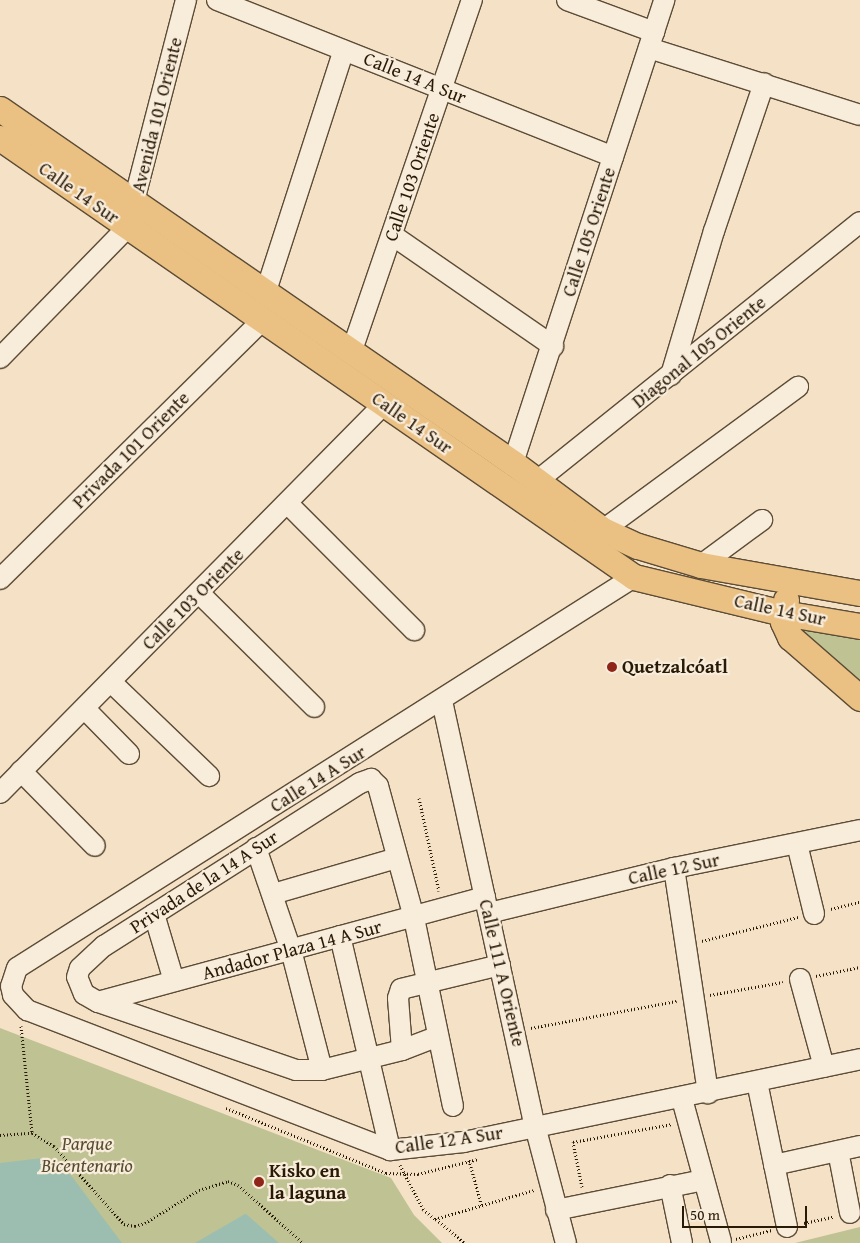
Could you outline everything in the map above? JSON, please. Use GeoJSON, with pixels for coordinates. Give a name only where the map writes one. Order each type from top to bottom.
{"type":"FeatureCollection","features":[{"type":"Feature","properties":{"kind":"main road","name":"Calle 14 Sur"},"geometry":{"type":"LineString","coordinates":[[0,109],[135,201],[265,294],[514,464],[603,530],[638,546],[701,564],[828,586],[860,594]]}},
{"type":"Feature","properties":{"kind":"main road","name":"Calle 14 Sur"},"geometry":{"type":"LineString","coordinates":[[2,141],[634,577],[783,613],[860,626]]}},
{"type":"Feature","properties":{"kind":"main road"},"geometry":{"type":"LineString","coordinates":[[791,580],[783,613],[790,637],[860,698]]}},
{"type":"Feature","properties":{"kind":"street","name":"Avenida 101 Oriente"},"geometry":{"type":"LineString","coordinates":[[0,358],[127,228],[186,0]]}},
{"type":"Feature","properties":{"kind":"street","name":"Calle 14 A Sur"},"geometry":{"type":"LineString","coordinates":[[217,0],[613,156]]}},
{"type":"Feature","properties":{"kind":"street","name":"Calle 103 Oriente"},"geometry":{"type":"LineString","coordinates":[[351,353],[472,0]]}},
{"type":"Feature","properties":{"kind":"street"},"geometry":{"type":"LineString","coordinates":[[568,0],[651,40],[764,83],[860,115]]}},
{"type":"Feature","properties":{"kind":"street","name":"Calle 105 Oriente"},"geometry":{"type":"LineString","coordinates":[[514,464],[664,0]]}},
{"type":"Feature","properties":{"kind":"street"},"geometry":{"type":"LineString","coordinates":[[265,294],[344,50]]}},
{"type":"Feature","properties":{"kind":"street"},"geometry":{"type":"LineString","coordinates":[[671,375],[714,230],[764,83]]}},
{"type":"Feature","properties":{"kind":"street","name":"Diagonal 105 Oriente"},"geometry":{"type":"LineString","coordinates":[[537,481],[860,222]]}},
{"type":"Feature","properties":{"kind":"street"},"geometry":{"type":"LineString","coordinates":[[392,235],[553,346]]}},
{"type":"Feature","properties":{"kind":"street","name":"Privada 101 Oriente"},"geometry":{"type":"LineString","coordinates":[[0,579],[263,320]]}},
{"type":"Feature","properties":{"kind":"street"},"geometry":{"type":"LineString","coordinates":[[603,530],[798,387]]}},
{"type":"Feature","properties":{"kind":"street","name":"Calle 103 Oriente"},"geometry":{"type":"LineString","coordinates":[[0,793],[384,404]]}},
{"type":"Feature","properties":{"kind":"street"},"geometry":{"type":"LineString","coordinates":[[287,504],[414,630]]}},
{"type":"Feature","properties":{"kind":"street"},"geometry":{"type":"LineString","coordinates":[[701,564],[762,520]]}},
{"type":"Feature","properties":{"kind":"street","name":"Calle 14 A Sur"},"geometry":{"type":"LineString","coordinates":[[14,995],[17,968],[442,701],[634,577]]}},
{"type":"Feature","properties":{"kind":"street"},"geometry":{"type":"LineString","coordinates":[[828,586],[860,585]]}},
{"type":"Feature","properties":{"kind":"street"},"geometry":{"type":"LineString","coordinates":[[199,593],[314,707]]}},
{"type":"Feature","properties":{"kind":"street"},"geometry":{"type":"LineString","coordinates":[[111,682],[209,776]]}},
{"type":"Feature","properties":{"kind":"street","name":"Calle 111 A Oriente"},"geometry":{"type":"LineString","coordinates":[[442,701],[535,1126],[549,1186],[566,1243]]}},
{"type":"Feature","properties":{"kind":"street"},"geometry":{"type":"LineString","coordinates":[[85,709],[129,754]]}},
{"type":"Feature","properties":{"kind":"street"},"geometry":{"type":"LineString","coordinates":[[21,772],[95,846]]}},
{"type":"Feature","properties":{"kind":"street","name":"Privada de la 14 A Sur"},"geometry":{"type":"LineString","coordinates":[[98,1002],[79,987],[80,968],[104,946],[360,782],[371,779],[378,786],[396,858]]}},
{"type":"Feature","properties":{"kind":"street","name":"Calle 12 Sur"},"geometry":{"type":"LineString","coordinates":[[487,905],[860,830]]}},
{"type":"Feature","properties":{"kind":"street"},"geometry":{"type":"LineString","coordinates":[[797,844],[814,914]]}},
{"type":"Feature","properties":{"kind":"street"},"geometry":{"type":"LineString","coordinates":[[256,848],[291,950],[322,1070]]}},
{"type":"Feature","properties":{"kind":"street"},"geometry":{"type":"LineString","coordinates":[[273,894],[396,858],[414,918],[428,981],[436,1037],[453,1106]]}},
{"type":"Feature","properties":{"kind":"street"},"geometry":{"type":"LineString","coordinates":[[674,868],[708,1093]]}},
{"type":"Feature","properties":{"kind":"street","name":"Andador Plaza 14 A Sur"},"geometry":{"type":"LineString","coordinates":[[98,1002],[340,936],[414,918],[487,905]]}},
{"type":"Feature","properties":{"kind":"street"},"geometry":{"type":"LineString","coordinates":[[154,914],[174,981]]}},
{"type":"Feature","properties":{"kind":"street"},"geometry":{"type":"LineString","coordinates":[[340,936],[390,1150]]}},
{"type":"Feature","properties":{"kind":"street"},"geometry":{"type":"LineString","coordinates":[[402,1050],[400,991],[428,981],[500,965]]}},
{"type":"Feature","properties":{"kind":"street"},"geometry":{"type":"LineString","coordinates":[[800,979],[824,1066]]}},
{"type":"Feature","properties":{"kind":"street","name":"Calle 12 A Sur"},"geometry":{"type":"LineString","coordinates":[[14,995],[36,1014],[390,1150],[464,1142],[535,1126],[682,1099],[860,1059]]}},
{"type":"Feature","properties":{"kind":"street"},"geometry":{"type":"LineString","coordinates":[[98,1002],[289,1068],[322,1070],[402,1050],[436,1037]]}},
{"type":"Feature","properties":{"kind":"street"},"geometry":{"type":"LineString","coordinates":[[757,1082],[787,1227]]}},
{"type":"Feature","properties":{"kind":"street"},"geometry":{"type":"LineString","coordinates":[[682,1099],[721,1242]]}},
{"type":"Feature","properties":{"kind":"street"},"geometry":{"type":"LineString","coordinates":[[774,1165],[860,1146]]}},
{"type":"Feature","properties":{"kind":"street"},"geometry":{"type":"LineString","coordinates":[[838,1151],[850,1213]]}},
{"type":"Feature","properties":{"kind":"street"},"geometry":{"type":"LineString","coordinates":[[556,1210],[670,1185],[703,1180]]}},
{"type":"Feature","properties":{"kind":"street"},"geometry":{"type":"LineString","coordinates":[[670,1185],[682,1243]]}},
{"type":"Feature","properties":{"kind":"path"},"geometry":{"type":"LineString","coordinates":[[419,798],[439,887]]}},
{"type":"Feature","properties":{"kind":"path"},"geometry":{"type":"LineString","coordinates":[[687,945],[860,902]]}},
{"type":"Feature","properties":{"kind":"path"},"geometry":{"type":"LineString","coordinates":[[14,995],[32,1133]]}},
{"type":"Feature","properties":{"kind":"path"},"geometry":{"type":"LineString","coordinates":[[585,1203],[573,1142],[687,1121]]}},
{"type":"Feature","properties":{"kind":"path"},"geometry":{"type":"LineString","coordinates":[[0,1135],[32,1133],[54,1146],[124,1224],[135,1226],[144,1223],[199,1190],[228,1181],[238,1185],[303,1243]]}},
{"type":"Feature","properties":{"kind":"path"},"geometry":{"type":"LineString","coordinates":[[464,1142],[482,1207]]}},
{"type":"Feature","properties":{"kind":"path"},"geometry":{"type":"LineString","coordinates":[[390,1150],[423,1209],[465,1243]]}},
{"type":"Feature","properties":{"kind":"path"},"geometry":{"type":"LineString","coordinates":[[435,1219],[482,1207],[549,1186]]}},
{"type":"Feature","properties":{"kind":"green space"},"geometry":{"type":"Polygon","coordinates":[[[790,624],[860,636],[860,683],[790,624]]]}},
{"type":"Feature","properties":{"kind":"green space","name":"Parque Bicentenario"},"geometry":{"type":"Polygon","coordinates":[[[0,1028],[391,1178],[414,1215],[442,1243],[0,1243],[0,1028]]]}},
{"type":"Feature","properties":{"kind":"green space"},"geometry":{"type":"Polygon","coordinates":[[[860,1227],[860,1243],[795,1243],[860,1227]]]}},
{"type":"Feature","properties":{"kind":"shaded area"},"geometry":{"type":"Polygon","coordinates":[[[43,1158],[58,1162],[73,1178],[122,1243],[0,1243],[0,1163],[43,1158]]]}},
{"type":"Feature","properties":{"kind":"shaded area"},"geometry":{"type":"Polygon","coordinates":[[[245,1214],[279,1243],[195,1243],[245,1214]]]}},
{"type":"Feature","properties":{"kind":"place","name":"Quetzalcóatl"},"geometry":{"type":"Point","coordinates":[612,667]}},
{"type":"Feature","properties":{"kind":"place","name":"Kisko en la laguna"},"geometry":{"type":"Point","coordinates":[259,1182]}}]}
